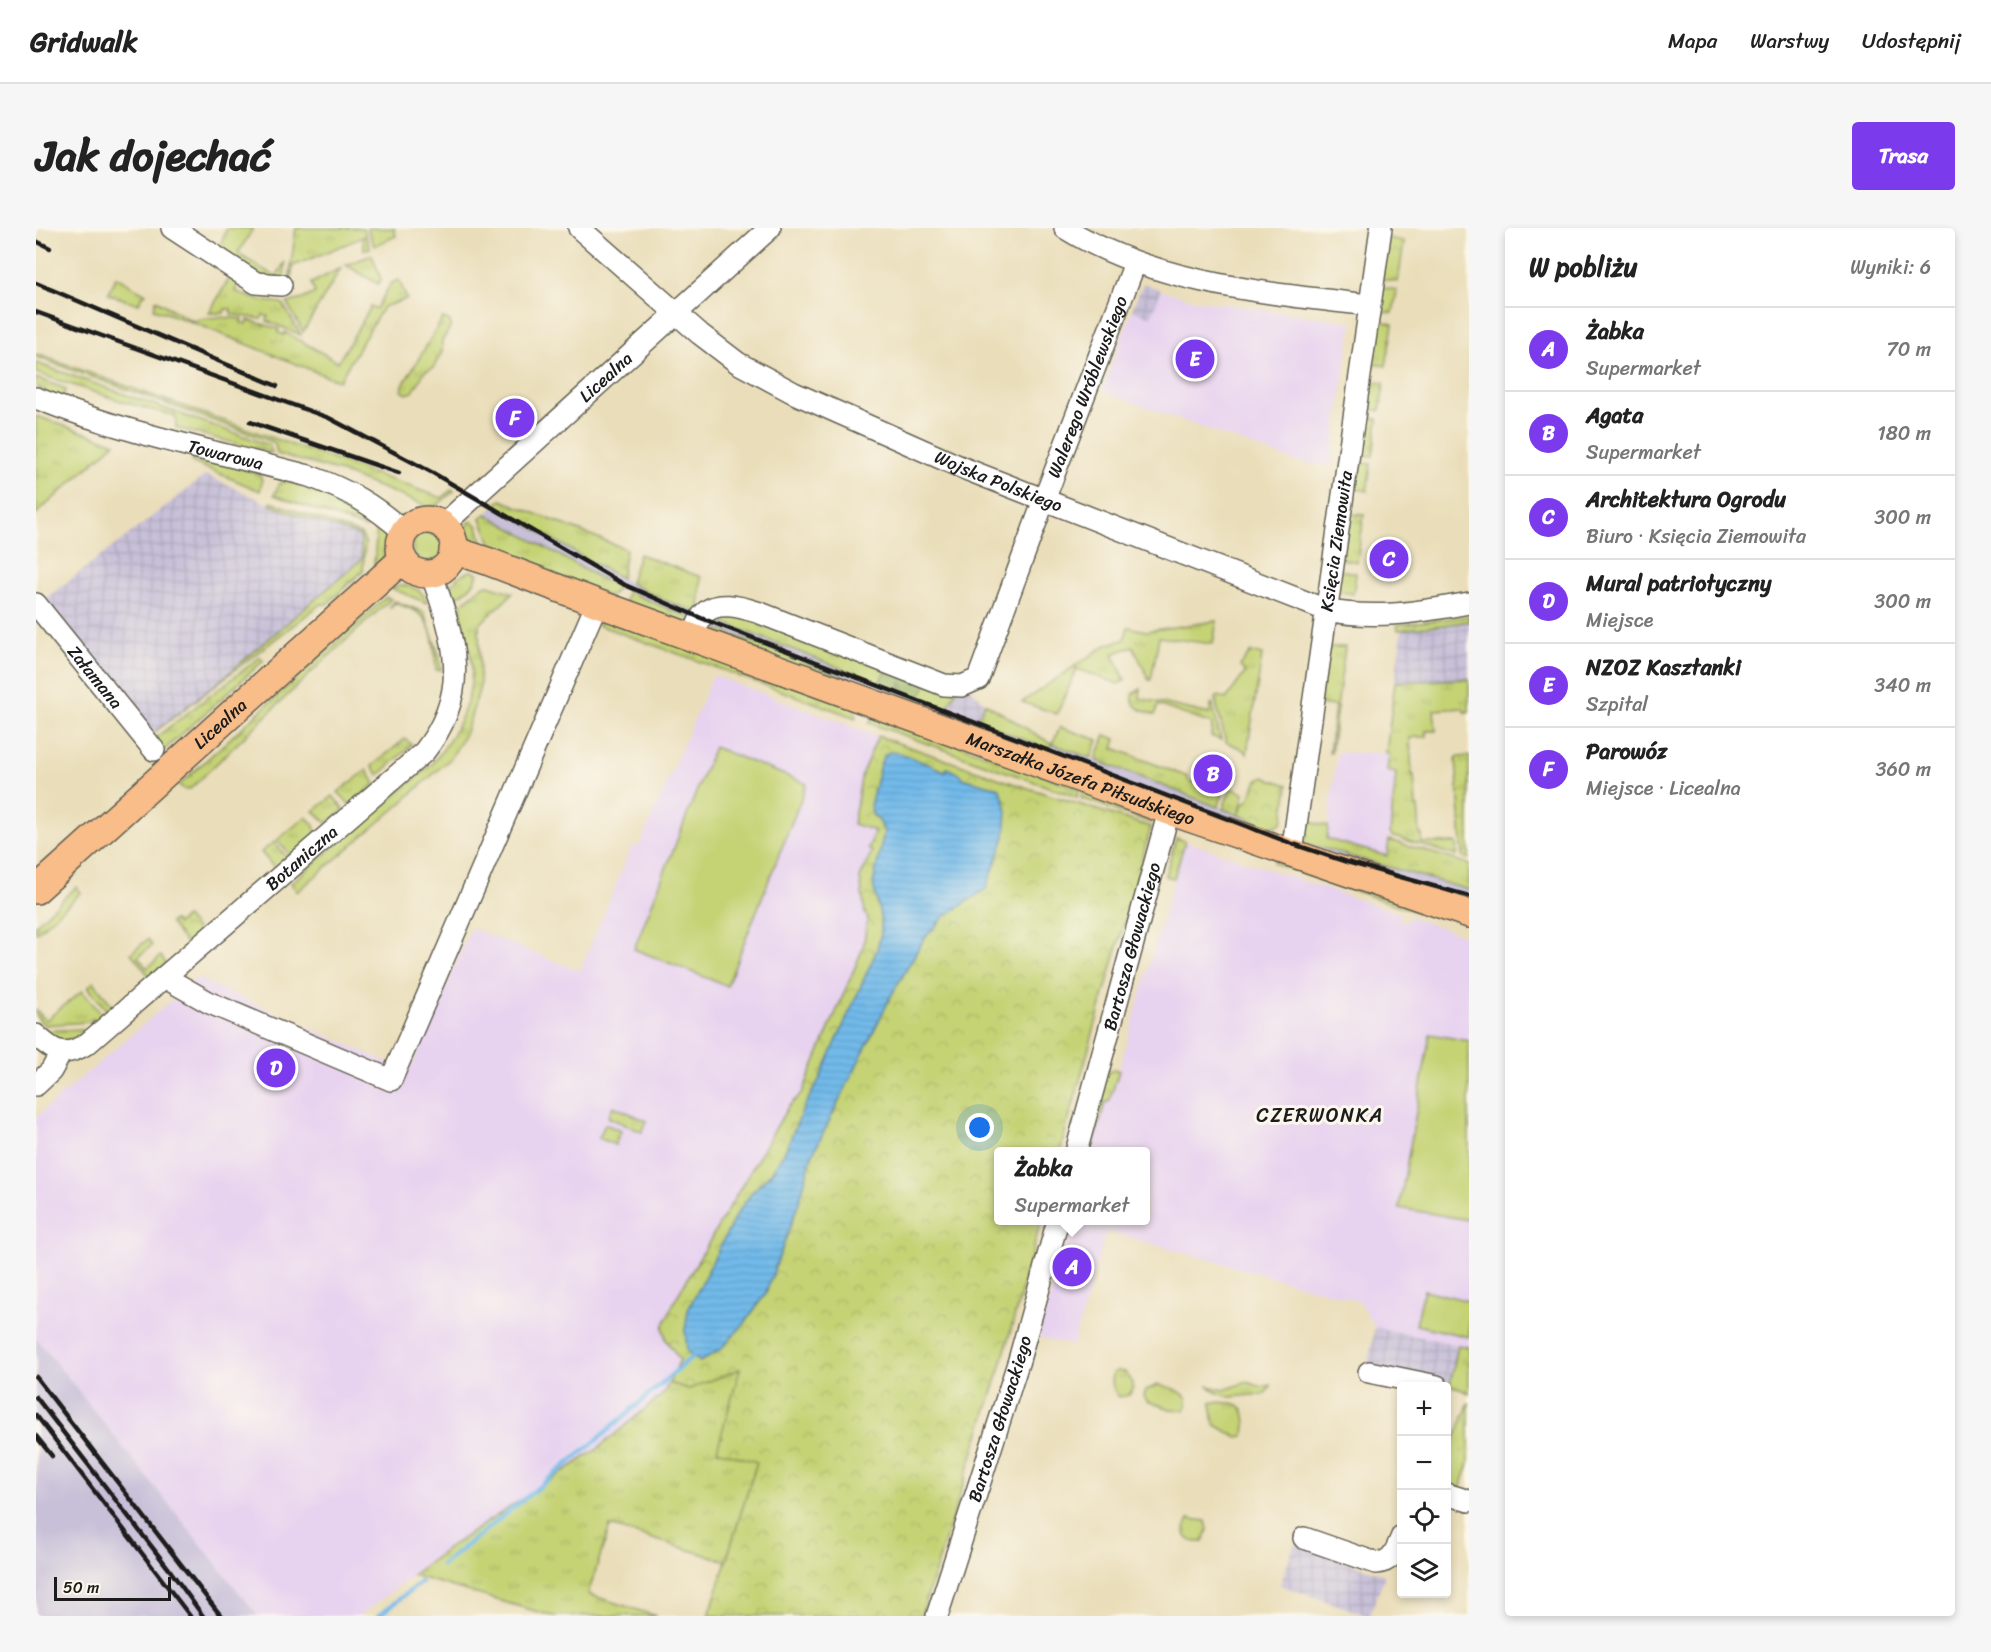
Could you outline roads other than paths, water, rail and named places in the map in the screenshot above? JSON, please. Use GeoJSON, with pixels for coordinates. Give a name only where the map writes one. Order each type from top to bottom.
{"type":"FeatureCollection","features":[{"type":"Feature","properties":{"kind":"main road"},"geometry":{"type":"LineString","coordinates":[[422,520],[433,520],[443,525],[452,536],[453,550],[447,565],[431,573],[415,571],[403,560],[400,550],[404,532],[412,524],[422,520]]}},
{"type":"Feature","properties":{"kind":"main road","name":"Marszałka Józefa Piłsudskiego"},"geometry":{"type":"LineString","coordinates":[[453,550],[1169,811],[1469,914]]}},
{"type":"Feature","properties":{"kind":"main road","name":"Licealna"},"geometry":{"type":"LineString","coordinates":[[36,890],[161,763],[403,560]]}},
{"type":"Feature","properties":{"kind":"street"},"geometry":{"type":"LineString","coordinates":[[172,228],[256,283],[281,285]]}},
{"type":"Feature","properties":{"kind":"street","name":"Wojska Polskiego"},"geometry":{"type":"LineString","coordinates":[[579,228],[676,314],[738,363],[794,393],[963,468],[1326,610],[1351,615],[1375,616],[1432,610],[1469,603]]}},
{"type":"Feature","properties":{"kind":"street","name":"Licealna"},"geometry":{"type":"LineString","coordinates":[[443,525],[771,228]]}},
{"type":"Feature","properties":{"kind":"street"},"geometry":{"type":"LineString","coordinates":[[1065,228],[1084,240],[1135,263],[1234,287],[1370,305]]}},
{"type":"Feature","properties":{"kind":"street","name":"Księcia Ziemowita"},"geometry":{"type":"LineString","coordinates":[[1292,853],[1381,228]]}},
{"type":"Feature","properties":{"kind":"street","name":"Walerego Wróblewskiego"},"geometry":{"type":"LineString","coordinates":[[693,638],[703,615],[709,610],[721,606],[736,606],[760,613],[944,685],[962,686],[978,679],[1135,263]]}},
{"type":"Feature","properties":{"kind":"street","name":"Towarowa"},"geometry":{"type":"LineString","coordinates":[[36,398],[71,412],[127,429],[309,476],[335,485],[380,510],[404,532]]}},
{"type":"Feature","properties":{"kind":"street","name":"Botaniczna"},"geometry":{"type":"LineString","coordinates":[[61,1053],[77,1050],[88,1043],[424,752],[440,730],[450,706],[455,681],[449,631],[431,573]]}},
{"type":"Feature","properties":{"kind":"street"},"geometry":{"type":"LineString","coordinates":[[164,976],[210,1003],[391,1080],[597,603]]}},
{"type":"Feature","properties":{"kind":"street","name":"Załamana"},"geometry":{"type":"LineString","coordinates":[[36,604],[161,763]]}},
{"type":"Feature","properties":{"kind":"street","name":"Licealna"},"geometry":{"type":"LineString","coordinates":[[36,880],[161,763]]}},
{"type":"Feature","properties":{"kind":"street","name":"Bartosza Głowackiego"},"geometry":{"type":"LineString","coordinates":[[1077,1147],[1169,811]]}},
{"type":"Feature","properties":{"kind":"street"},"geometry":{"type":"LineString","coordinates":[[36,1035],[61,1053],[51,1071],[36,1085]]}},
{"type":"Feature","properties":{"kind":"street","name":"Bartosza Głowackiego"},"geometry":{"type":"LineString","coordinates":[[936,1616],[1020,1360],[1057,1225]]}},
{"type":"Feature","properties":{"kind":"street"},"geometry":{"type":"LineString","coordinates":[[1369,1372],[1418,1382]]}},
{"type":"Feature","properties":{"kind":"street"},"geometry":{"type":"LineString","coordinates":[[1451,1496],[1469,1502]]}},
{"type":"Feature","properties":{"kind":"street"},"geometry":{"type":"LineString","coordinates":[[1304,1538],[1376,1563],[1385,1562],[1394,1556],[1398,1544]]}},
{"type":"Feature","properties":{"kind":"water"},"geometry":{"type":"Polygon","coordinates":[[[889,752],[900,753],[945,771],[947,768],[965,779],[999,788],[1007,811],[1005,837],[986,889],[944,917],[924,939],[891,996],[812,1156],[800,1199],[766,1293],[745,1323],[721,1349],[700,1362],[687,1351],[685,1330],[688,1310],[735,1217],[752,1192],[772,1172],[786,1149],[876,952],[881,934],[881,920],[873,884],[884,832],[870,806],[880,765],[884,756],[889,752]]]}},
{"type":"Feature","properties":{"kind":"waterway"},"geometry":{"type":"LineString","coordinates":[[442,1565],[591,1445],[693,1356]]}},
{"type":"Feature","properties":{"kind":"waterway"},"geometry":{"type":"LineString","coordinates":[[378,1616],[421,1582]]}},
{"type":"Feature","properties":{"kind":"railway"},"geometry":{"type":"LineString","coordinates":[[36,241],[50,248]]}},
{"type":"Feature","properties":{"kind":"railway"},"geometry":{"type":"LineString","coordinates":[[36,283],[277,386]]}},
{"type":"Feature","properties":{"kind":"railway"},"geometry":{"type":"LineString","coordinates":[[36,312],[329,418],[433,473],[625,585],[701,618],[1293,844],[1347,862],[1469,896]]}},
{"type":"Feature","properties":{"kind":"railway"},"geometry":{"type":"LineString","coordinates":[[250,422],[399,473]]}},
{"type":"Feature","properties":{"kind":"railway"},"geometry":{"type":"LineString","coordinates":[[36,1377],[221,1616]]}},
{"type":"Feature","properties":{"kind":"railway"},"geometry":{"type":"LineString","coordinates":[[36,1397],[203,1616]]}},
{"type":"Feature","properties":{"kind":"railway"},"geometry":{"type":"LineString","coordinates":[[36,1415],[190,1616]]}},
{"type":"Feature","properties":{"kind":"railway"},"geometry":{"type":"LineString","coordinates":[[36,1436],[52,1456]]}},
{"type":"Feature","properties":{"kind":"place","name":"NZOZ Kasztanki"},"geometry":{"type":"Point","coordinates":[1195,359]}},
{"type":"Feature","properties":{"kind":"place","name":"Parowóz"},"geometry":{"type":"Point","coordinates":[515,418]}},
{"type":"Feature","properties":{"kind":"place","name":"Architektura Ogrodu"},"geometry":{"type":"Point","coordinates":[1389,559]}},
{"type":"Feature","properties":{"kind":"place","name":"Agata"},"geometry":{"type":"Point","coordinates":[1213,774]}},
{"type":"Feature","properties":{"kind":"place","name":"Mural patriotyczny"},"geometry":{"type":"Point","coordinates":[276,1068]}},
{"type":"Feature","properties":{"kind":"place","name":"Żabka"},"geometry":{"type":"Point","coordinates":[1072,1267]}},
{"type":"Feature","properties":{"kind":"district","name":"CZERWONKA"},"geometry":{"type":"Point","coordinates":[1320,1115]}}]}
